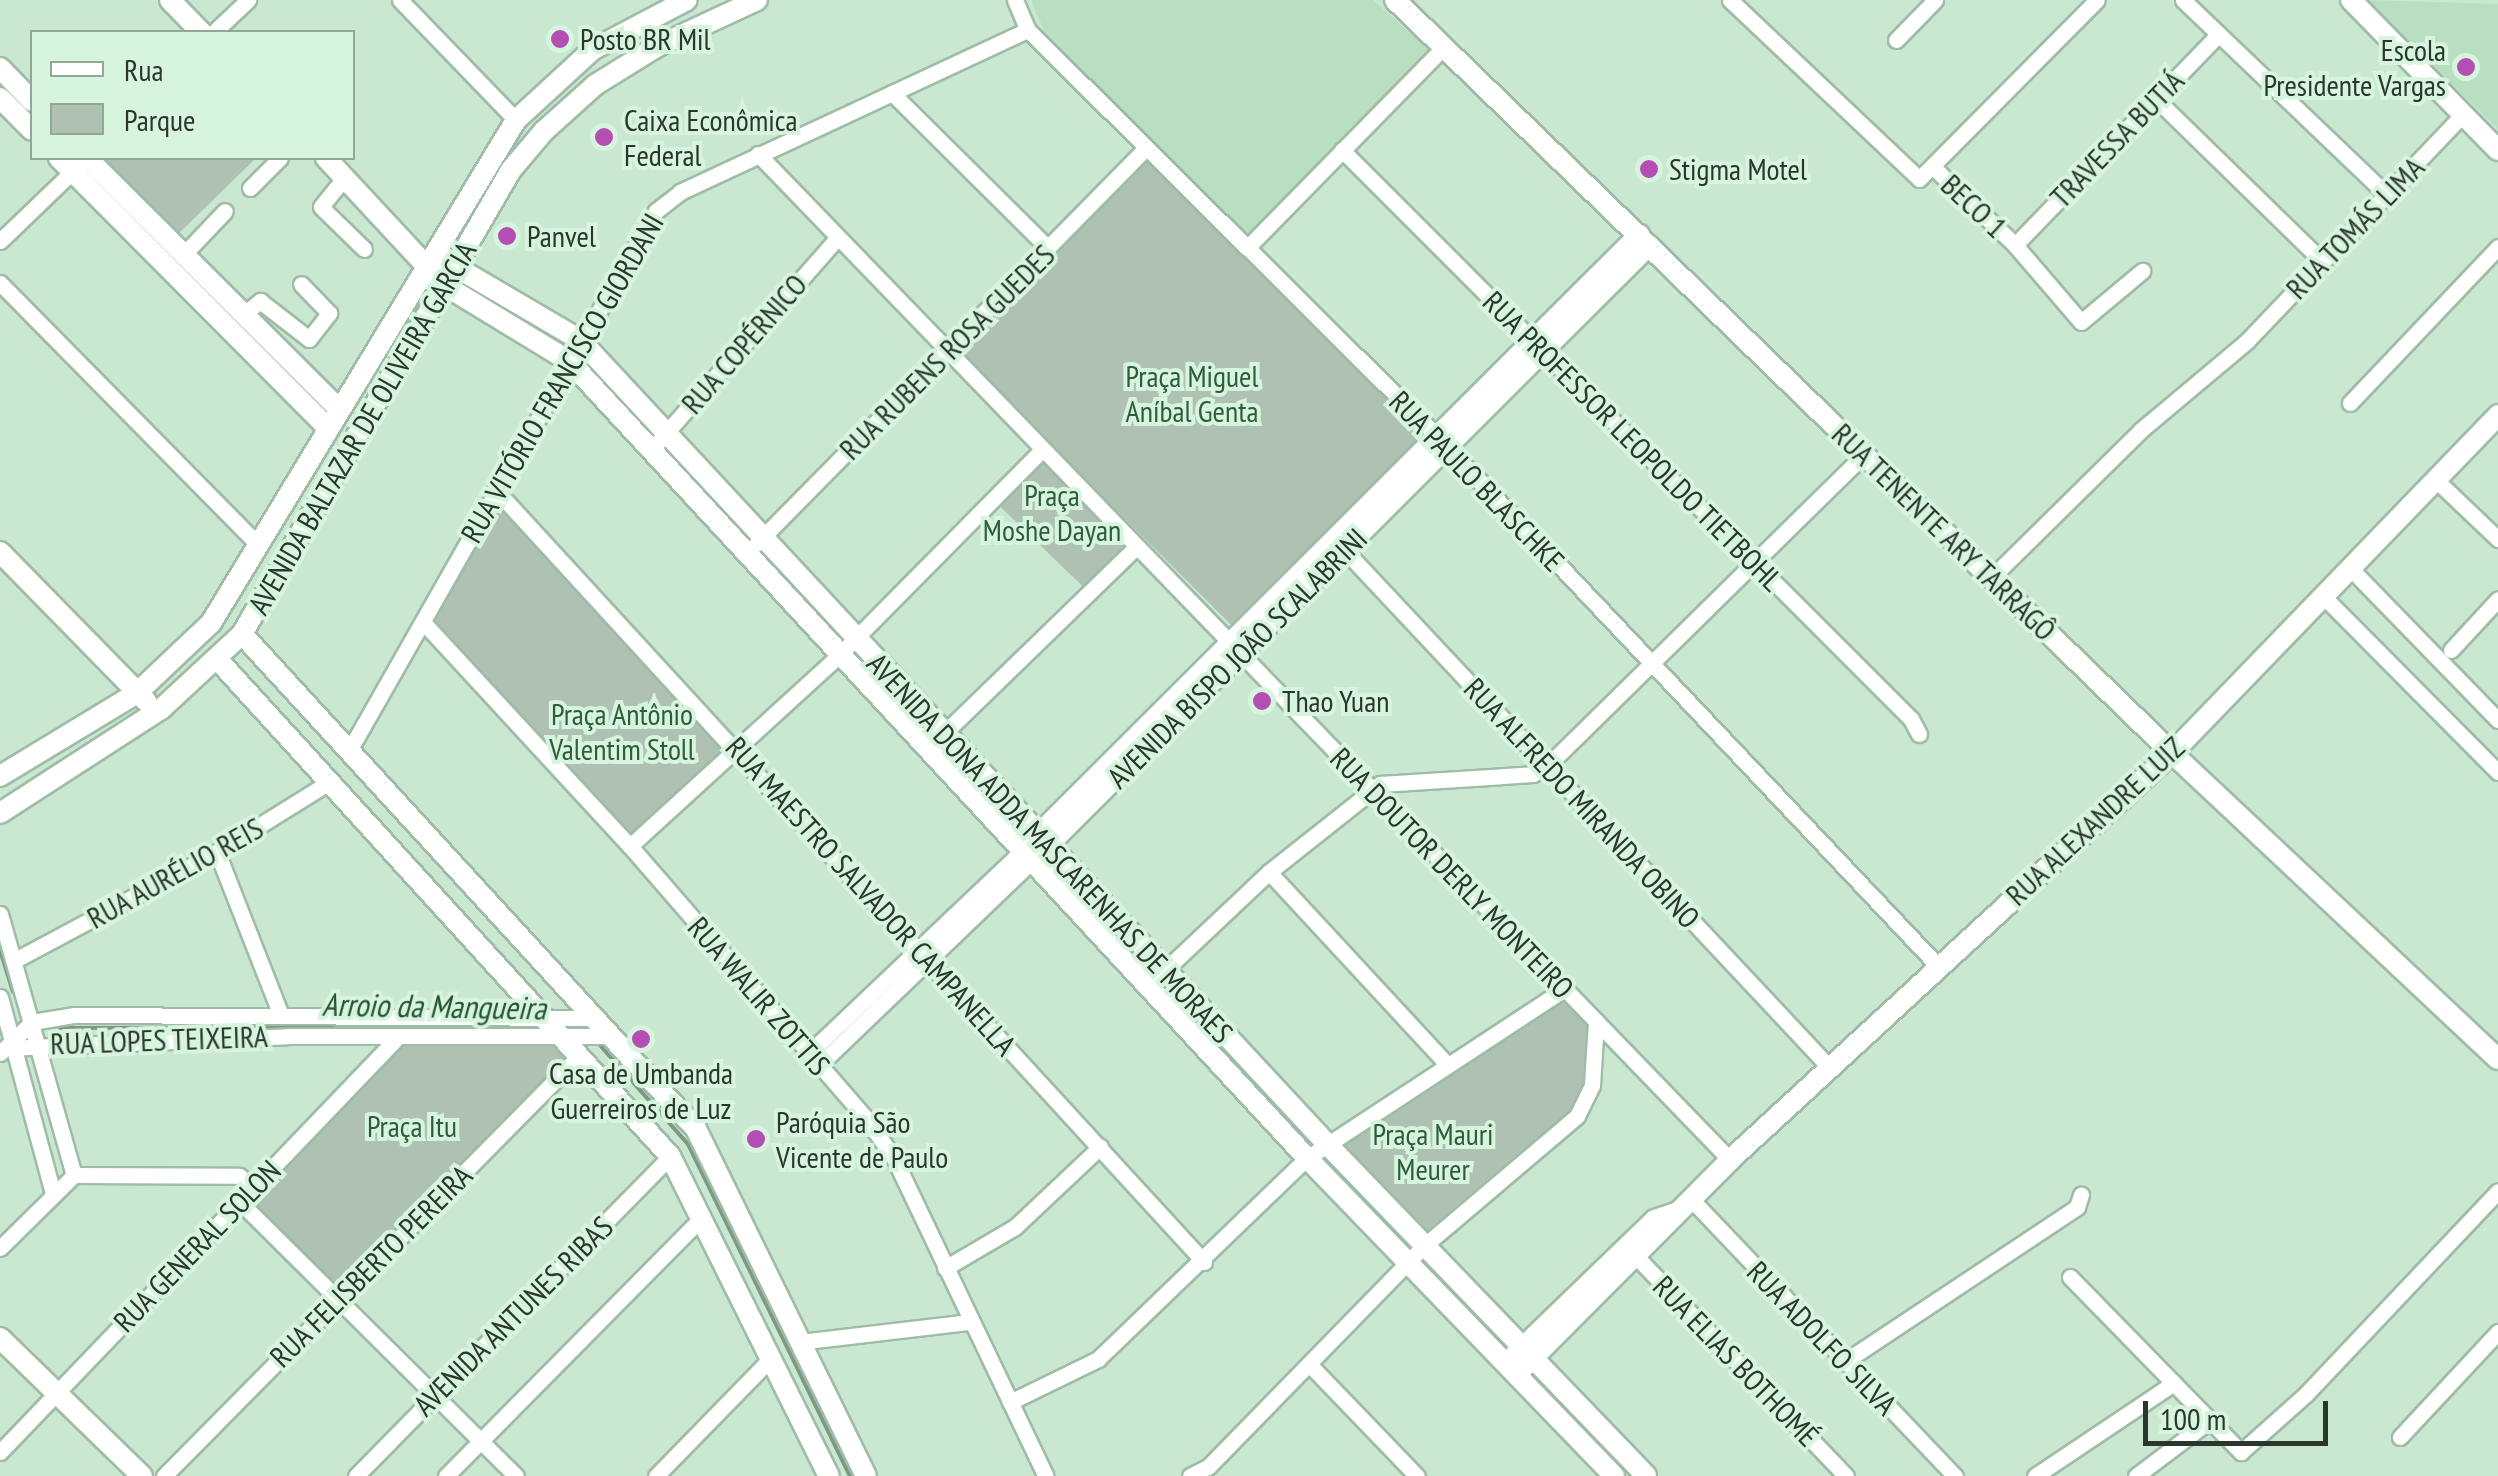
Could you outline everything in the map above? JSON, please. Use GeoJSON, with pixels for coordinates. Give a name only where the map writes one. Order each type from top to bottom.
{"type":"FeatureCollection","features":[{"type":"Feature","properties":{"kind":"main road"},"geometry":{"type":"LineString","coordinates":[[170,0],[199,30]]}},
{"type":"Feature","properties":{"kind":"main road","name":"AVENIDA BALTAZAR DE OLIVEIRA GARCIA"},"geometry":{"type":"LineString","coordinates":[[0,776],[137,692],[211,623],[427,260],[516,120],[592,50],[688,0]]}},
{"type":"Feature","properties":{"kind":"main road","name":"AVENIDA BALTAZAR DE OLIVEIRA GARCIA"},"geometry":{"type":"LineString","coordinates":[[0,813],[161,709],[242,634],[511,170],[595,86],[658,46],[757,0]]}},
{"type":"Feature","properties":{"kind":"main road","name":"RUA TENENTE ARY TARRAGÔ"},"geometry":{"type":"LineString","coordinates":[[1395,0],[2172,753],[2498,1059]]}},
{"type":"Feature","properties":{"kind":"main road"},"geometry":{"type":"LineString","coordinates":[[2352,0],[2498,150]]}},
{"type":"Feature","properties":{"kind":"main road"},"geometry":{"type":"LineString","coordinates":[[0,68],[30,100]]}},
{"type":"Feature","properties":{"kind":"main road"},"geometry":{"type":"LineString","coordinates":[[0,98],[30,128]]}},
{"type":"Feature","properties":{"kind":"main road"},"geometry":{"type":"LineString","coordinates":[[328,160],[427,260],[449,275]]}},
{"type":"Feature","properties":{"kind":"main road"},"geometry":{"type":"LineString","coordinates":[[77,161],[184,254],[339,409]]}},
{"type":"Feature","properties":{"kind":"main road"},"geometry":{"type":"LineString","coordinates":[[77,161],[328,428]]}},
{"type":"Feature","properties":{"kind":"main road","name":"AVENIDA BISPO JOÃO SCALABRINI"},"geometry":{"type":"LineString","coordinates":[[1026,857],[1644,240]]}},
{"type":"Feature","properties":{"kind":"main road","name":"AVENIDA DONA ADDA MASCARENHAS DE MORAES"},"geometry":{"type":"LineString","coordinates":[[449,275],[580,340],[1164,970],[1640,1474]]}},
{"type":"Feature","properties":{"kind":"main road","name":"AVENIDA DONA ADDA MASCARENHAS DE MORAES"},"geometry":{"type":"LineString","coordinates":[[449,275],[569,361],[1307,1158],[1614,1476]]}},
{"type":"Feature","properties":{"kind":"main road","name":"RUA ALEXANDRE LUIZ"},"geometry":{"type":"LineString","coordinates":[[1510,1370],[1938,966],[2172,753],[2498,416]]}},
{"type":"Feature","properties":{"kind":"main road"},"geometry":{"type":"LineString","coordinates":[[0,552],[137,692],[161,709]]}},
{"type":"Feature","properties":{"kind":"main road"},"geometry":{"type":"LineString","coordinates":[[242,634],[352,751],[595,1038],[696,1129],[701,1218],[829,1476]]}},
{"type":"Feature","properties":{"kind":"main road"},"geometry":{"type":"LineString","coordinates":[[218,660],[553,1030],[595,1038],[670,1156],[701,1179],[799,1342],[866,1476]]}},
{"type":"Feature","properties":{"kind":"main road"},"geometry":{"type":"LineString","coordinates":[[328,778],[322,761],[329,749],[352,751]]}},
{"type":"Feature","properties":{"kind":"main road"},"geometry":{"type":"LineString","coordinates":[[0,1338],[142,1476]]}},
{"type":"Feature","properties":{"kind":"street"},"geometry":{"type":"LineString","coordinates":[[216,30],[248,0]]}},
{"type":"Feature","properties":{"kind":"street"},"geometry":{"type":"LineString","coordinates":[[400,0],[516,120]]}},
{"type":"Feature","properties":{"kind":"street","name":"RUA PAULO BLASCHKE"},"geometry":{"type":"LineString","coordinates":[[1015,0],[1028,30],[1443,442],[1938,966]]}},
{"type":"Feature","properties":{"kind":"street"},"geometry":{"type":"LineString","coordinates":[[1730,0],[1907,172],[1919,179],[2097,0]]}},
{"type":"Feature","properties":{"kind":"street"},"geometry":{"type":"LineString","coordinates":[[1896,40],[1935,0]]}},
{"type":"Feature","properties":{"kind":"street"},"geometry":{"type":"LineString","coordinates":[[2183,0],[2388,196]]}},
{"type":"Feature","properties":{"kind":"street","name":"RUA VITÓRIO FRANCISCO GIORDANI"},"geometry":{"type":"LineString","coordinates":[[352,751],[495,489],[656,211],[680,192],[758,154],[1028,30]]}},
{"type":"Feature","properties":{"kind":"street","name":"TRAVESSA BUTIÁ"},"geometry":{"type":"LineString","coordinates":[[2015,244],[2219,34]]}},
{"type":"Feature","properties":{"kind":"street"},"geometry":{"type":"LineString","coordinates":[[1246,248],[1444,47]]}},
{"type":"Feature","properties":{"kind":"street"},"geometry":{"type":"LineString","coordinates":[[892,92],[1048,248]]}},
{"type":"Feature","properties":{"kind":"street"},"geometry":{"type":"LineString","coordinates":[[2156,99],[2323,262]]}},
{"type":"Feature","properties":{"kind":"street","name":"RUA TOMÁS LIMA"},"geometry":{"type":"LineString","coordinates":[[1991,578],[2140,430],[2247,340],[2462,115]]}},
{"type":"Feature","properties":{"kind":"street","name":"RUA RUBENS ROSA GUEDES"},"geometry":{"type":"LineString","coordinates":[[746,554],[1146,148]]}},
{"type":"Feature","properties":{"kind":"street","name":"RUA PROFESSOR LEOPOLDO TIETBOHL"},"geometry":{"type":"LineString","coordinates":[[1342,150],[1912,719],[1919,734]]}},
{"type":"Feature","properties":{"kind":"street","name":"RUA DOUTOR DERLY MONTEIRO"},"geometry":{"type":"LineString","coordinates":[[758,154],[1730,1160]]}},
{"type":"Feature","properties":{"kind":"street"},"geometry":{"type":"LineString","coordinates":[[250,188],[278,160]]}},
{"type":"Feature","properties":{"kind":"street"},"geometry":{"type":"LineString","coordinates":[[0,242],[77,161]]}},
{"type":"Feature","properties":{"kind":"street","name":"BECO 1"},"geometry":{"type":"LineString","coordinates":[[1934,168],[2015,244],[2084,322],[2142,272]]}},
{"type":"Feature","properties":{"kind":"street"},"geometry":{"type":"LineString","coordinates":[[345,177],[320,207],[364,249]]}},
{"type":"Feature","properties":{"kind":"street"},"geometry":{"type":"LineString","coordinates":[[184,254],[225,212]]}},
{"type":"Feature","properties":{"kind":"street","name":"RUA COPÉRNICO"},"geometry":{"type":"LineString","coordinates":[[651,450],[837,238]]}},
{"type":"Feature","properties":{"kind":"street"},"geometry":{"type":"LineString","coordinates":[[2350,403],[2498,247]]}},
{"type":"Feature","properties":{"kind":"street"},"geometry":{"type":"LineString","coordinates":[[0,284],[258,546]]}},
{"type":"Feature","properties":{"kind":"street"},"geometry":{"type":"LineString","coordinates":[[244,314],[260,302],[299,338],[309,339],[330,313],[300,284]]}},
{"type":"Feature","properties":{"kind":"street"},"geometry":{"type":"LineString","coordinates":[[630,846],[855,639],[1042,450]]}},
{"type":"Feature","properties":{"kind":"street"},"geometry":{"type":"LineString","coordinates":[[1147,987],[1269,872],[1388,781],[1534,774],[1548,766],[1864,454]]}},
{"type":"Feature","properties":{"kind":"street"},"geometry":{"type":"LineString","coordinates":[[2436,480],[2498,539]]}},
{"type":"Feature","properties":{"kind":"street","name":"RUA MAESTRO SALVADOR CAMPANELLA"},"geometry":{"type":"LineString","coordinates":[[495,489],[1204,1262]]}},
{"type":"Feature","properties":{"kind":"street","name":"RUA ALFREDO MIRANDA OBINO"},"geometry":{"type":"LineString","coordinates":[[1340,544],[1830,1068]]}},
{"type":"Feature","properties":{"kind":"street"},"geometry":{"type":"LineString","coordinates":[[926,750],[1136,547]]}},
{"type":"Feature","properties":{"kind":"street"},"geometry":{"type":"LineString","coordinates":[[2350,568],[2498,720]]}},
{"type":"Feature","properties":{"kind":"street"},"geometry":{"type":"LineString","coordinates":[[2324,596],[2498,772]]}},
{"type":"Feature","properties":{"kind":"street"},"geometry":{"type":"LineString","coordinates":[[2451,650],[2498,600]]}},
{"type":"Feature","properties":{"kind":"street","name":"RUA WALIR ZOTTIS"},"geometry":{"type":"LineString","coordinates":[[423,622],[630,846],[894,1158],[969,1322],[1046,1476]]}},
{"type":"Feature","properties":{"kind":"street","name":"RUA AURÉLIO REIS"},"geometry":{"type":"LineString","coordinates":[[15,960],[217,852],[328,778]]}},
{"type":"Feature","properties":{"kind":"street"},"geometry":{"type":"LineString","coordinates":[[217,852],[280,1013]]}},
{"type":"Feature","properties":{"kind":"street","name":"AVENIDA BISPO JOÃO SCALABRINI"},"geometry":{"type":"LineString","coordinates":[[814,1059],[1026,857]]}},
{"type":"Feature","properties":{"kind":"street"},"geometry":{"type":"LineString","coordinates":[[1269,872],[1447,1064]]}},
{"type":"Feature","properties":{"kind":"street"},"geometry":{"type":"LineString","coordinates":[[0,914],[74,1175]]}},
{"type":"Feature","properties":{"kind":"street"},"geometry":{"type":"LineString","coordinates":[[1010,1402],[1098,1359],[1204,1262],[1307,1158],[1564,989]]}},
{"type":"Feature","properties":{"kind":"street"},"geometry":{"type":"LineString","coordinates":[[0,997],[8,1046],[53,1194]]}},
{"type":"Feature","properties":{"kind":"street","name":"RUA LOPES TEIXEIRA"},"geometry":{"type":"LineString","coordinates":[[8,1046],[32,1022],[74,1015],[280,1013],[553,1030],[595,1038]]}},
{"type":"Feature","properties":{"kind":"street"},"geometry":{"type":"LineString","coordinates":[[1190,1476],[1212,1471],[1425,1245],[1577,1116],[1592,1085],[1596,1021]]}},
{"type":"Feature","properties":{"kind":"street","name":"RUA LOPES TEIXEIRA"},"geometry":{"type":"LineString","coordinates":[[8,1046],[288,1036],[395,1040],[553,1030]]}},
{"type":"Feature","properties":{"kind":"street","name":"RUA FELISBERTO PEREIRA"},"geometry":{"type":"LineString","coordinates":[[164,1476],[595,1038]]}},
{"type":"Feature","properties":{"kind":"street","name":"RUA GENERAL SOLON"},"geometry":{"type":"LineString","coordinates":[[0,1452],[395,1040]]}},
{"type":"Feature","properties":{"kind":"street"},"geometry":{"type":"LineString","coordinates":[[945,1268],[1016,1227],[1100,1147]]}},
{"type":"Feature","properties":{"kind":"street","name":"AVENIDA ANTUNES RIBAS"},"geometry":{"type":"LineString","coordinates":[[356,1476],[670,1156]]}},
{"type":"Feature","properties":{"kind":"street"},"geometry":{"type":"LineString","coordinates":[[0,1248],[74,1175],[239,1176],[253,1187]]}},
{"type":"Feature","properties":{"kind":"street"},"geometry":{"type":"LineString","coordinates":[[2070,1277],[2241,1452],[2306,1394],[2498,1190]]}},
{"type":"Feature","properties":{"kind":"street"},"geometry":{"type":"LineString","coordinates":[[1844,1362],[2077,1207],[2081,1195]]}},
{"type":"Feature","properties":{"kind":"street"},"geometry":{"type":"LineString","coordinates":[[239,1201],[516,1476]]}},
{"type":"Feature","properties":{"kind":"street","name":"RUA ADOLFO SILVA"},"geometry":{"type":"LineString","coordinates":[[1684,1205],[1954,1476]]}},
{"type":"Feature","properties":{"kind":"street"},"geometry":{"type":"LineString","coordinates":[[446,1476],[701,1218]]}},
{"type":"Feature","properties":{"kind":"street","name":"RUA ELIAS BOTHOMÉ"},"geometry":{"type":"LineString","coordinates":[[1632,1252],[1846,1476]]}},
{"type":"Feature","properties":{"kind":"street"},"geometry":{"type":"LineString","coordinates":[[799,1342],[969,1322]]}},
{"type":"Feature","properties":{"kind":"street"},"geometry":{"type":"LineString","coordinates":[[2400,1437],[2498,1332]]}},
{"type":"Feature","properties":{"kind":"street"},"geometry":{"type":"LineString","coordinates":[[656,1476],[771,1358]]}},
{"type":"Feature","properties":{"kind":"street"},"geometry":{"type":"LineString","coordinates":[[1310,1365],[1417,1476]]}},
{"type":"Feature","properties":{"kind":"street"},"geometry":{"type":"LineString","coordinates":[[2036,1476],[2174,1382]]}},
{"type":"Feature","properties":{"kind":"street"},"geometry":{"type":"LineString","coordinates":[[2136,1476],[2210,1420]]}},
{"type":"Feature","properties":{"kind":"shaded area"},"geometry":{"type":"Polygon","coordinates":[[[1031,0],[1373,0],[1430,51],[1247,236],[1044,31],[1031,0]]]}},
{"type":"Feature","properties":{"kind":"shaded area","name":"Escola Presidente Vargas"},"geometry":{"type":"Polygon","coordinates":[[[2365,0],[2498,4],[2498,129],[2365,0]]]}},
{"type":"Feature","properties":{"kind":"green space","name":"Praça Miguel Aníbal Genta"},"geometry":{"type":"Polygon","coordinates":[[[1145,157],[1422,434],[1231,625],[954,348],[1145,157]]]}},
{"type":"Feature","properties":{"kind":"green space"},"geometry":{"type":"Polygon","coordinates":[[[95,160],[254,160],[173,239],[95,160]]]}},
{"type":"Feature","properties":{"kind":"green space","name":"Praça Moshe Dayan"},"geometry":{"type":"Polygon","coordinates":[[[1044,460],[1128,541],[1084,587],[1000,506],[1044,460]]]}},
{"type":"Feature","properties":{"kind":"green space","name":"Praça Antônio Valentim Stoll"},"geometry":{"type":"Polygon","coordinates":[[[500,500],[730,749],[629,838],[434,620],[500,500]]]}},
{"type":"Feature","properties":{"kind":"green space","name":"Praça Mauri Meurer"},"geometry":{"type":"Polygon","coordinates":[[[1567,995],[1592,1021],[1584,1098],[1423,1234],[1338,1144],[1567,995]]]}},
{"type":"Feature","properties":{"kind":"green space","name":"Praça Itu"},"geometry":{"type":"Polygon","coordinates":[[[564,1043],[575,1054],[340,1290],[249,1198],[400,1046],[564,1043]]]}},
{"type":"Feature","properties":{"kind":"waterway","name":"Arroio da Mangueira"},"geometry":{"type":"LineString","coordinates":[[0,950],[13,992]]}},
{"type":"Feature","properties":{"kind":"waterway","name":"Arroio da Mangueira"},"geometry":{"type":"LineString","coordinates":[[60,1028],[542,1026]]}},
{"type":"Feature","properties":{"kind":"waterway","name":"Arroio da Mangueira"},"geometry":{"type":"LineString","coordinates":[[598,1043],[688,1144],[850,1476]]}},
{"type":"Feature","properties":{"kind":"place","name":"Posto BR Mil"},"geometry":{"type":"Point","coordinates":[560,39]}},
{"type":"Feature","properties":{"kind":"place","name":"Escola Presidente Vargas"},"geometry":{"type":"Point","coordinates":[2466,67]}},
{"type":"Feature","properties":{"kind":"place","name":"Caixa Econômica Federal"},"geometry":{"type":"Point","coordinates":[604,137]}},
{"type":"Feature","properties":{"kind":"place","name":"Stigma Motel"},"geometry":{"type":"Point","coordinates":[1649,169]}},
{"type":"Feature","properties":{"kind":"place","name":"Panvel"},"geometry":{"type":"Point","coordinates":[507,236]}},
{"type":"Feature","properties":{"kind":"place","name":"Thao Yuan"},"geometry":{"type":"Point","coordinates":[1262,701]}},
{"type":"Feature","properties":{"kind":"place","name":"Casa de Umbanda Guerreiros de Luz"},"geometry":{"type":"Point","coordinates":[641,1039]}},
{"type":"Feature","properties":{"kind":"place","name":"Paróquia São Vicente de Paulo"},"geometry":{"type":"Point","coordinates":[756,1139]}}]}
